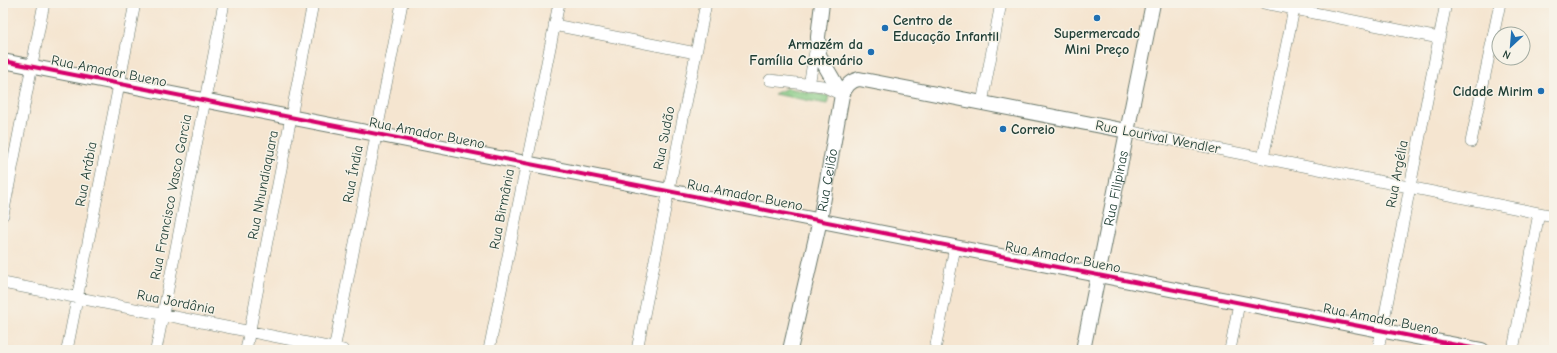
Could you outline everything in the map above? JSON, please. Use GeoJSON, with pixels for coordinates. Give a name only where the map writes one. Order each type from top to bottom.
{"type":"FeatureCollection","features":[{"type":"Feature","properties":{"kind":"street"},"geometry":{"type":"LineString","coordinates":[[3,215],[44,3]]}},
{"type":"Feature","properties":{"kind":"street","name":"Rua Arábia"},"geometry":{"type":"LineString","coordinates":[[67,350],[135,3]]}},
{"type":"Feature","properties":{"kind":"street","name":"Rua Francisco Vasco Garcia"},"geometry":{"type":"LineString","coordinates":[[156,350],[224,3]]}},
{"type":"Feature","properties":{"kind":"street","name":"Rua Nhundiaquara"},"geometry":{"type":"LineString","coordinates":[[246,350],[313,3]]}},
{"type":"Feature","properties":{"kind":"street","name":"Rua Índia"},"geometry":{"type":"LineString","coordinates":[[337,349],[376,134],[402,3]]}},
{"type":"Feature","properties":{"kind":"street","name":"Rua Birmânia"},"geometry":{"type":"LineString","coordinates":[[489,350],[559,3]]}},
{"type":"Feature","properties":{"kind":"street","name":"Rua Sudão"},"geometry":{"type":"LineString","coordinates":[[637,350],[706,3]]}},
{"type":"Feature","properties":{"kind":"street"},"geometry":{"type":"LineString","coordinates":[[809,85],[818,37],[822,3]]}},
{"type":"Feature","properties":{"kind":"street"},"geometry":{"type":"LineString","coordinates":[[982,103],[1001,3]]}},
{"type":"Feature","properties":{"kind":"street","name":"Rua Filipinas"},"geometry":{"type":"LineString","coordinates":[[1083,350],[1153,3]]}},
{"type":"Feature","properties":{"kind":"street"},"geometry":{"type":"LineString","coordinates":[[1264,3],[1439,38]]}},
{"type":"Feature","properties":{"kind":"street","name":"Rua Argélia"},"geometry":{"type":"LineString","coordinates":[[1378,350],[1446,3]]}},
{"type":"Feature","properties":{"kind":"street"},"geometry":{"type":"LineString","coordinates":[[1471,142],[1500,3]]}},
{"type":"Feature","properties":{"kind":"street"},"geometry":{"type":"LineString","coordinates":[[1263,158],[1294,9]]}},
{"type":"Feature","properties":{"kind":"street"},"geometry":{"type":"LineString","coordinates":[[554,24],[696,53]]}},
{"type":"Feature","properties":{"kind":"street"},"geometry":{"type":"LineString","coordinates":[[818,37],[819,55],[842,94]]}},
{"type":"Feature","properties":{"kind":"street","name":"Rua Amador Bueno"},"geometry":{"type":"LineString","coordinates":[[3,61],[1482,350]]}},
{"type":"Feature","properties":{"kind":"street","name":"Rua Lourival Wendler"},"geometry":{"type":"LineString","coordinates":[[842,94],[849,83],[859,79],[1554,216]]}},
{"type":"Feature","properties":{"kind":"street"},"geometry":{"type":"LineString","coordinates":[[770,80],[823,86],[842,94]]}},
{"type":"Feature","properties":{"kind":"street","name":"Rua Ceilão"},"geometry":{"type":"LineString","coordinates":[[790,350],[820,220],[842,94]]}},
{"type":"Feature","properties":{"kind":"street"},"geometry":{"type":"LineString","coordinates":[[1512,350],[1539,213]]}},
{"type":"Feature","properties":{"kind":"street"},"geometry":{"type":"LineString","coordinates":[[935,350],[955,247]]}},
{"type":"Feature","properties":{"kind":"street","name":"Rua Jordânia"},"geometry":{"type":"LineString","coordinates":[[3,283],[337,349]]}},
{"type":"Feature","properties":{"kind":"street"},"geometry":{"type":"LineString","coordinates":[[1230,350],[1239,303]]}},
{"type":"Feature","properties":{"kind":"green space"},"geometry":{"type":"Polygon","coordinates":[[[787,88],[829,96],[827,104],[774,94],[787,88]]]}},
{"type":"Feature","properties":{"kind":"cycle path"},"geometry":{"type":"LineString","coordinates":[[3,61],[1482,350]]}},
{"type":"Feature","properties":{"kind":"place","name":"Supermercado Mini Preço"},"geometry":{"type":"Point","coordinates":[1097,18]}},
{"type":"Feature","properties":{"kind":"place","name":"Centro de Educação Infantil"},"geometry":{"type":"Point","coordinates":[885,28]}},
{"type":"Feature","properties":{"kind":"place","name":"Armazém da Família Centenário"},"geometry":{"type":"Point","coordinates":[871,52]}},
{"type":"Feature","properties":{"kind":"place","name":"Cidade Mirim"},"geometry":{"type":"Point","coordinates":[1541,91]}},
{"type":"Feature","properties":{"kind":"place","name":"Correio"},"geometry":{"type":"Point","coordinates":[1003,129]}}]}
